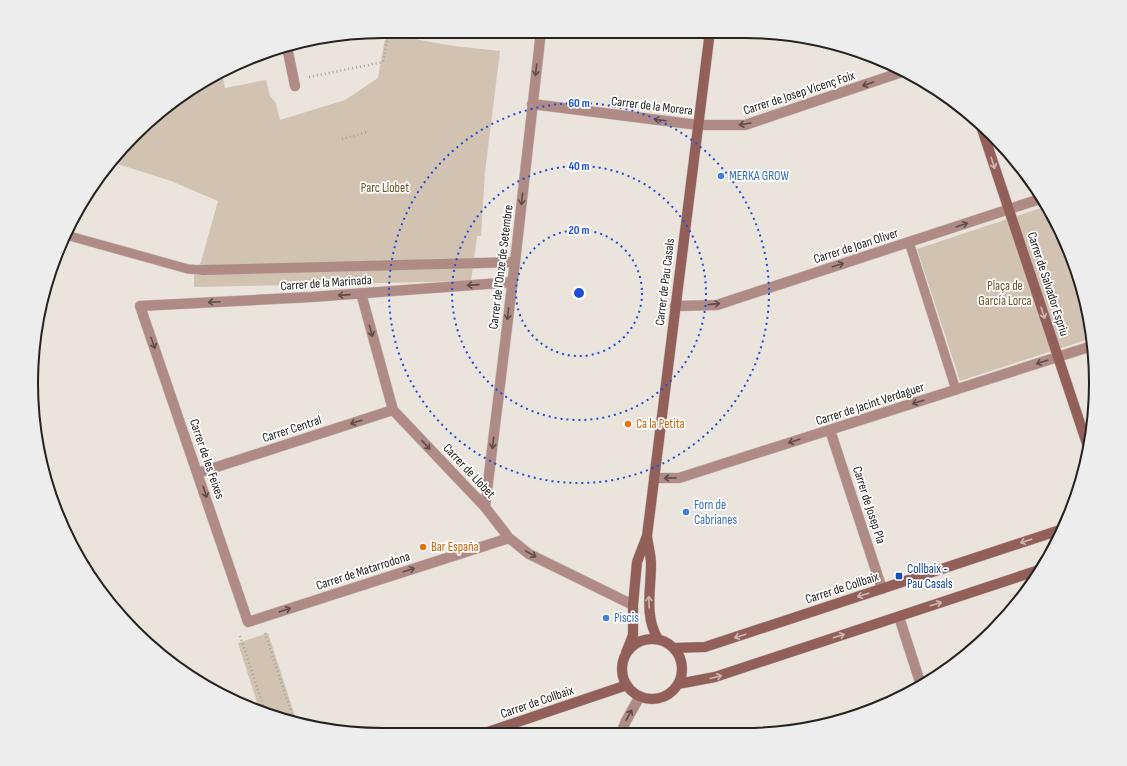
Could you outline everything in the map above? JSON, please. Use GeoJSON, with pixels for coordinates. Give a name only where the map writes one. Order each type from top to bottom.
{"type":"FeatureCollection","features":[{"type":"Feature","properties":{"kind":"street","name":"Carrer de l'Onze de Setembre"},"geometry":{"type":"LineString","coordinates":[[485,507],[540,38]]}},
{"type":"Feature","properties":{"kind":"street","name":"Carrer de Pau Casals"},"geometry":{"type":"LineString","coordinates":[[626,654],[633,635],[633,605],[637,562],[647,536],[709,38]]}},
{"type":"Feature","properties":{"kind":"street"},"geometry":{"type":"LineString","coordinates":[[289,51],[294,83]]}},
{"type":"Feature","properties":{"kind":"street","name":"Carrer de Josep Vicenç Foix"},"geometry":{"type":"LineString","coordinates":[[698,125],[745,125],[897,74]]}},
{"type":"Feature","properties":{"kind":"street","name":"Carrer de la Morera"},"geometry":{"type":"LineString","coordinates":[[532,104],[698,125]]}},
{"type":"Feature","properties":{"kind":"street","name":"Carrer de Salvador Espriu"},"geometry":{"type":"LineString","coordinates":[[984,136],[1084,436]]}},
{"type":"Feature","properties":{"kind":"street","name":"Carrer de Joan Oliver"},"geometry":{"type":"LineString","coordinates":[[675,306],[717,305],[1036,200]]}},
{"type":"Feature","properties":{"kind":"street"},"geometry":{"type":"LineString","coordinates":[[203,270],[515,262]]}},
{"type":"Feature","properties":{"kind":"street","name":"Carrer de la Marinada"},"geometry":{"type":"LineString","coordinates":[[140,306],[312,297],[512,282]]}},
{"type":"Feature","properties":{"kind":"street","name":"Carrer de Llobet"},"geometry":{"type":"LineString","coordinates":[[361,293],[393,410],[485,507],[509,538],[529,554],[633,605]]}},
{"type":"Feature","properties":{"kind":"street","name":"Carrer de les Feixes"},"geometry":{"type":"LineString","coordinates":[[140,306],[248,622]]}},
{"type":"Feature","properties":{"kind":"street","name":"Carrer de Jacint Verdaguer"},"geometry":{"type":"LineString","coordinates":[[654,478],[679,478],[1087,348]]}},
{"type":"Feature","properties":{"kind":"street","name":"Carrer Central"},"geometry":{"type":"LineString","coordinates":[[198,473],[393,410]]}},
{"type":"Feature","properties":{"kind":"street","name":"Carrer de Josep Pla"},"geometry":{"type":"LineString","coordinates":[[830,430],[882,589]]}},
{"type":"Feature","properties":{"kind":"street","name":"Carrer de Collbaix"},"geometry":{"type":"LineString","coordinates":[[674,648],[705,647],[1056,530]]}},
{"type":"Feature","properties":{"kind":"street","name":"Carrer de Pau Casals"},"geometry":{"type":"LineString","coordinates":[[647,536],[651,563],[648,603],[652,630],[658,640]]}},
{"type":"Feature","properties":{"kind":"street","name":"Carrer de Matarrodona"},"geometry":{"type":"LineString","coordinates":[[248,622],[509,538]]}},
{"type":"Feature","properties":{"kind":"street"},"geometry":{"type":"LineString","coordinates":[[678,684],[715,678],[1032,573]]}},
{"type":"Feature","properties":{"kind":"street"},"geometry":{"type":"LineString","coordinates":[[899,617],[919,680]]}},
{"type":"Feature","properties":{"kind":"street"},"geometry":{"type":"LineString","coordinates":[[649,639],[666,642],[674,648],[682,665],[678,684],[670,692],[661,697],[650,698],[640,696],[627,685],[623,677],[622,669],[624,657],[632,647],[649,639]]}},
{"type":"Feature","properties":{"kind":"street","name":"Carrer de Collbaix"},"geometry":{"type":"LineString","coordinates":[[500,728],[627,685]]}},
{"type":"Feature","properties":{"kind":"street"},"geometry":{"type":"LineString","coordinates":[[623,728],[640,696]]}},
{"type":"Feature","properties":{"kind":"lane"},"geometry":{"type":"LineString","coordinates":[[71,236],[188,269],[203,270]]}},
{"type":"Feature","properties":{"kind":"lane"},"geometry":{"type":"LineString","coordinates":[[909,242],[956,390]]}},
{"type":"Feature","properties":{"kind":"path"},"geometry":{"type":"LineString","coordinates":[[294,83],[383,62],[388,38]]}},
{"type":"Feature","properties":{"kind":"path"},"geometry":{"type":"LineString","coordinates":[[342,139],[367,132]]}},
{"type":"Feature","properties":{"kind":"path"},"geometry":{"type":"LineString","coordinates":[[261,617],[292,716]]}},
{"type":"Feature","properties":{"kind":"path"},"geometry":{"type":"LineString","coordinates":[[239,630],[263,706]]}},
{"type":"Feature","properties":{"kind":"green space","name":"Parc Llobet"},"geometry":{"type":"Polygon","coordinates":[[[385,38],[409,38],[454,46],[500,51],[485,172],[481,236],[477,236],[471,281],[194,287],[194,272],[201,262],[218,201],[171,181],[117,164],[139,139],[173,109],[210,84],[223,78],[225,88],[266,80],[270,96],[276,103],[280,120],[345,100],[378,78],[385,38]]]}},
{"type":"Feature","properties":{"kind":"green space","name":"Plaça de García Lorca"},"geometry":{"type":"Polygon","coordinates":[[[1041,208],[1063,251],[1071,272],[1086,340],[960,381],[917,249],[1041,208]]]}},
{"type":"Feature","properties":{"kind":"green space"},"geometry":{"type":"Polygon","coordinates":[[[268,633],[295,716],[258,705],[238,643],[268,633]]]}},
{"type":"Feature","properties":{"kind":"place","name":"MERKA GROW"},"geometry":{"type":"Point","coordinates":[721,176]}},
{"type":"Feature","properties":{"kind":"place","name":"Ca la Petita"},"geometry":{"type":"Point","coordinates":[628,424]}},
{"type":"Feature","properties":{"kind":"place","name":"Forn de Cabrianes"},"geometry":{"type":"Point","coordinates":[686,512]}},
{"type":"Feature","properties":{"kind":"place","name":"Bar España"},"geometry":{"type":"Point","coordinates":[423,547]}},
{"type":"Feature","properties":{"kind":"place","name":"Collbaix - Pau Casals"},"geometry":{"type":"Point","coordinates":[899,576]}},
{"type":"Feature","properties":{"kind":"place","name":"Piscis"},"geometry":{"type":"Point","coordinates":[606,618]}}]}
